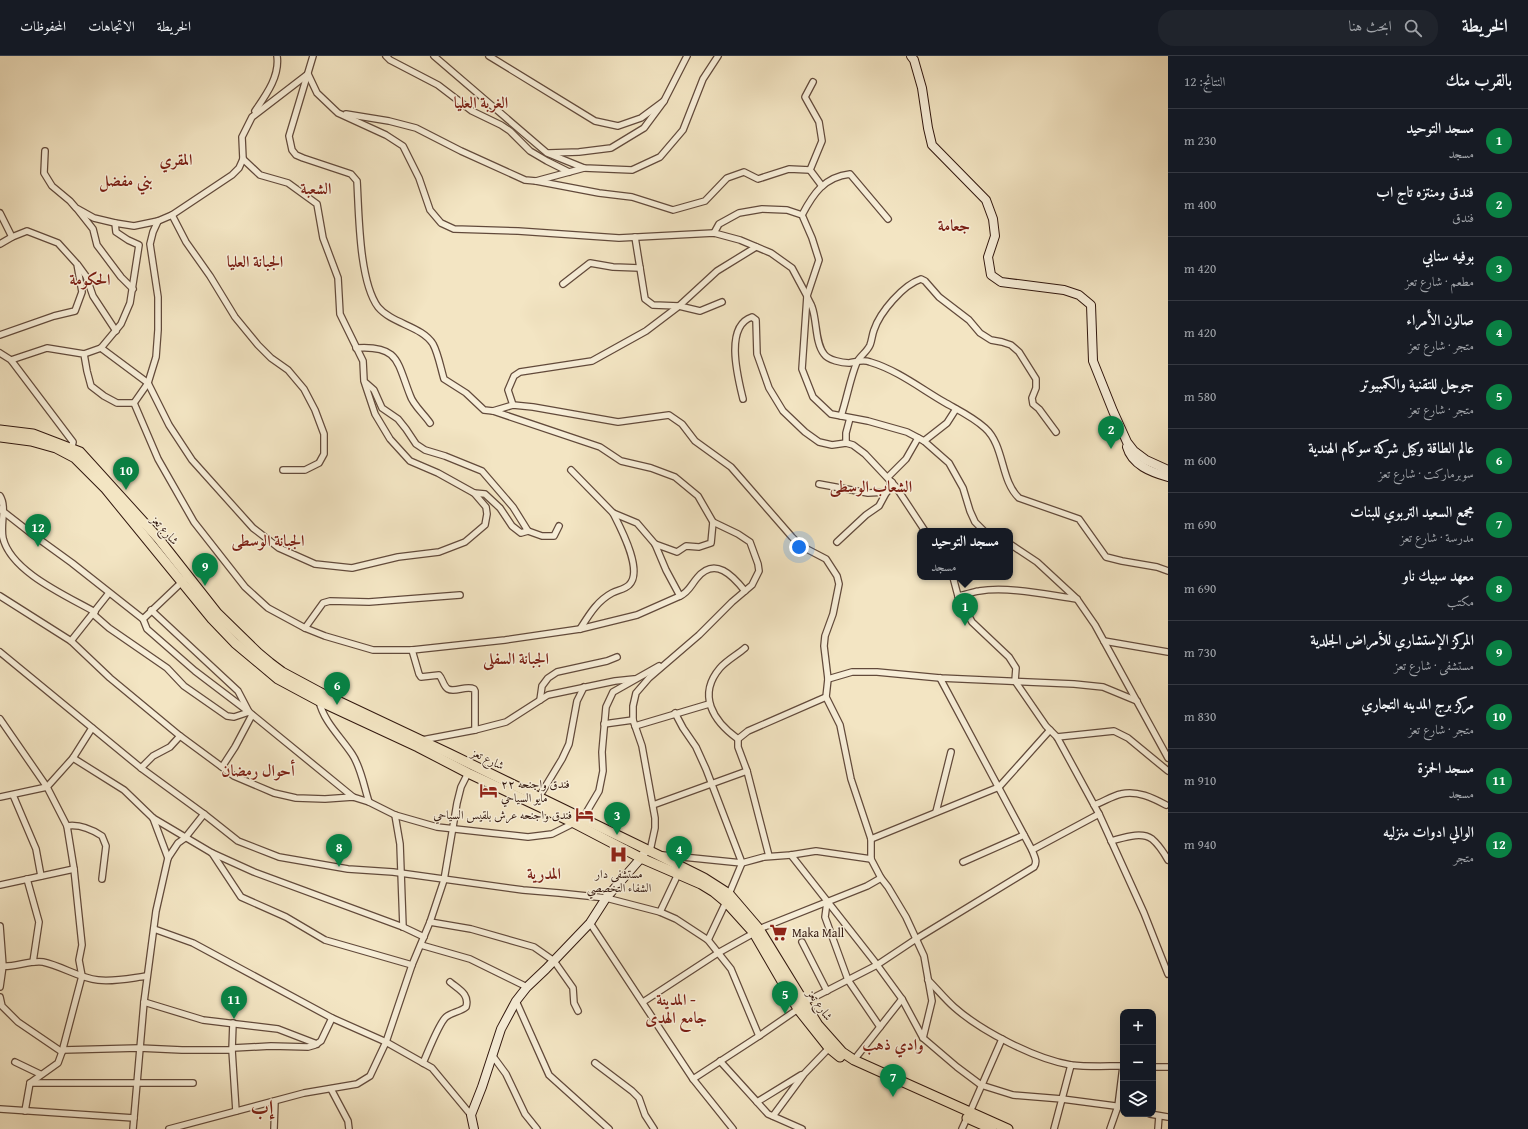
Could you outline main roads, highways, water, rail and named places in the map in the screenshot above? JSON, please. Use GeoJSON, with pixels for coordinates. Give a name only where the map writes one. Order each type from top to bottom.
{"type":"FeatureCollection","features":[{"type":"Feature","properties":{"kind":"main road"},"geometry":{"type":"LineString","coordinates":[[911,56],[914,60],[922,88],[932,145],[986,200],[993,219],[995,236],[988,257],[991,275],[1001,282],[1064,290],[1079,296],[1091,305],[1093,361],[1112,411],[1127,442],[1134,452],[1146,460],[1168,470]]}},
{"type":"Feature","properties":{"kind":"main road","name":"شارع تعز"},"geometry":{"type":"LineString","coordinates":[[0,430],[32,434],[71,452]]}},
{"type":"Feature","properties":{"kind":"main road","name":"شارع تعز"},"geometry":{"type":"LineString","coordinates":[[0,437],[31,442],[71,452],[80,452],[158,538],[185,580],[239,636],[270,663],[321,698],[583,818],[648,853],[678,874],[728,898]]}},
{"type":"Feature","properties":{"kind":"main road"},"geometry":{"type":"LineString","coordinates":[[1127,442],[1130,454],[1137,463],[1168,477]]}},
{"type":"Feature","properties":{"kind":"main road","name":"شارع تعز"},"geometry":{"type":"LineString","coordinates":[[420,744],[468,773],[574,823],[648,853],[704,878],[728,898],[756,931],[800,1006],[818,1025],[831,1045],[851,1065],[968,1115],[1008,1129]]}},
{"type":"Feature","properties":{"kind":"main road"},"geometry":{"type":"LineString","coordinates":[[474,1129],[471,1115],[501,1029],[516,1001],[527,987],[590,923],[606,898],[648,853]]}},
{"type":"Feature","properties":{"kind":"main road","name":"شارع تعز"},"geometry":{"type":"LineString","coordinates":[[831,1045],[854,1060],[968,1115],[992,1129]]}},
{"type":"Feature","properties":{"kind":"place","name":"فندق ومنتزه تاج اب"},"geometry":{"type":"Point","coordinates":[1111,449]}},
{"type":"Feature","properties":{"kind":"place","name":"مركز برج المدينه التجاري"},"geometry":{"type":"Point","coordinates":[126,490]}},
{"type":"Feature","properties":{"kind":"place","name":"الوالي ادوات منزليه"},"geometry":{"type":"Point","coordinates":[38,547]}},
{"type":"Feature","properties":{"kind":"place","name":"المركز الإستشاري للأمراض الجلدية"},"geometry":{"type":"Point","coordinates":[205,586]}},
{"type":"Feature","properties":{"kind":"place","name":"مسجد التوحيد"},"geometry":{"type":"Point","coordinates":[965,626]}},
{"type":"Feature","properties":{"kind":"place","name":"عالم الطاقة وكيل شركة سوكام الهندية"},"geometry":{"type":"Point","coordinates":[337,705]}},
{"type":"Feature","properties":{"kind":"place","name":"فندق واجنحه ٢٢ مايو السياحي"},"geometry":{"type":"Point","coordinates":[488,791]}},
{"type":"Feature","properties":{"kind":"place","name":"فندق واجنحه عرش بلقيس السياحي"},"geometry":{"type":"Point","coordinates":[585,815]}},
{"type":"Feature","properties":{"kind":"place","name":"بوفيه سنابي"},"geometry":{"type":"Point","coordinates":[617,835]}},
{"type":"Feature","properties":{"kind":"place","name":"مستشفى دار الشفاء التخصصي"},"geometry":{"type":"Point","coordinates":[619,855]}},
{"type":"Feature","properties":{"kind":"place","name":"معهد سبيك ناو"},"geometry":{"type":"Point","coordinates":[339,867]}},
{"type":"Feature","properties":{"kind":"place","name":"صالون الأمراء"},"geometry":{"type":"Point","coordinates":[679,869]}},
{"type":"Feature","properties":{"kind":"place","name":"Maka Mall"},"geometry":{"type":"Point","coordinates":[779,933]}},
{"type":"Feature","properties":{"kind":"place","name":"جوجل للتقنية والكمبيوتر"},"geometry":{"type":"Point","coordinates":[785,1014]}},
{"type":"Feature","properties":{"kind":"place","name":"مسجد الحمزة"},"geometry":{"type":"Point","coordinates":[234,1019]}},
{"type":"Feature","properties":{"kind":"place","name":"مجمع السعيد التربوي للبنات"},"geometry":{"type":"Point","coordinates":[893,1097]}},
{"type":"Feature","properties":{"kind":"district","name":"الغربة العليا"},"geometry":{"type":"Point","coordinates":[481,102]}},
{"type":"Feature","properties":{"kind":"district","name":"المقري"},"geometry":{"type":"Point","coordinates":[176,159]}},
{"type":"Feature","properties":{"kind":"district","name":"بني مفضل"},"geometry":{"type":"Point","coordinates":[126,180]}},
{"type":"Feature","properties":{"kind":"district","name":"الشعبة"},"geometry":{"type":"Point","coordinates":[316,188]}},
{"type":"Feature","properties":{"kind":"district","name":"جعامة"},"geometry":{"type":"Point","coordinates":[954,225]}},
{"type":"Feature","properties":{"kind":"district","name":"الجبانة العليا"},"geometry":{"type":"Point","coordinates":[255,261]}},
{"type":"Feature","properties":{"kind":"district","name":"الحكومة"},"geometry":{"type":"Point","coordinates":[90,279]}},
{"type":"Feature","properties":{"kind":"district","name":"الشعاب الوسطى"},"geometry":{"type":"Point","coordinates":[871,486]}},
{"type":"Feature","properties":{"kind":"district","name":"الجبانة الوسطى"},"geometry":{"type":"Point","coordinates":[268,540]}},
{"type":"Feature","properties":{"kind":"district","name":"الجبانة السفلى"},"geometry":{"type":"Point","coordinates":[516,658]}},
{"type":"Feature","properties":{"kind":"district","name":"أحوال رمضان"},"geometry":{"type":"Point","coordinates":[258,770]}},
{"type":"Feature","properties":{"kind":"district","name":"المدرية"},"geometry":{"type":"Point","coordinates":[544,873]}},
{"type":"Feature","properties":{"kind":"district","name":"المدينة - جامع الهدى"},"geometry":{"type":"Point","coordinates":[676,1008]}},
{"type":"Feature","properties":{"kind":"district","name":"وادي ذهب"},"geometry":{"type":"Point","coordinates":[893,1044]}},
{"type":"Feature","properties":{"kind":"district","name":"إب"},"geometry":{"type":"Point","coordinates":[262,1107]}}]}
